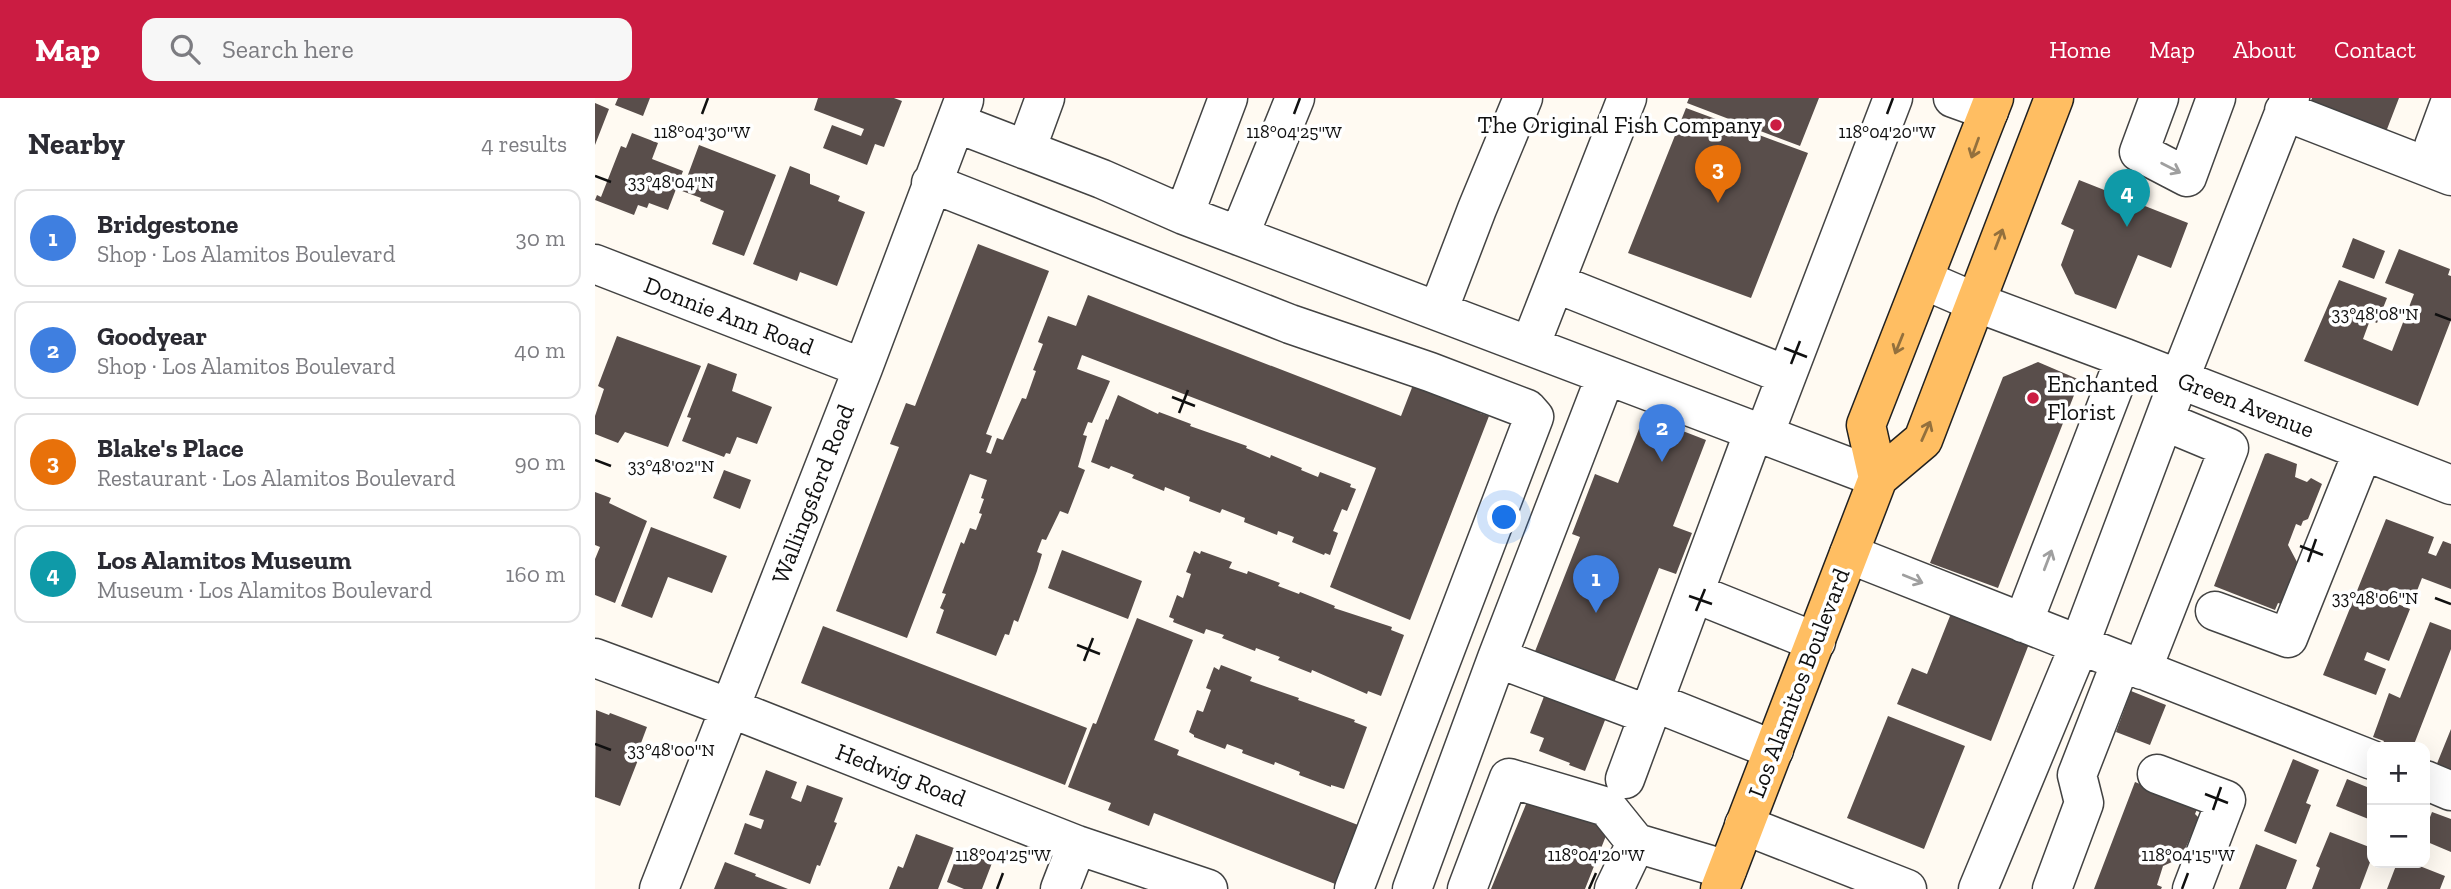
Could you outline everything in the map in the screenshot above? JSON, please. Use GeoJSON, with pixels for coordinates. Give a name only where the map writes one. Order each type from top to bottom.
{"type":"FeatureCollection","features":[{"type":"Feature","properties":{"kind":"main road","name":"Los Alamitos Boulevard"},"geometry":{"type":"LineString","coordinates":[[1723,879],[1878,478],[1923,440],[2054,98]]}},
{"type":"Feature","properties":{"kind":"main road"},"geometry":{"type":"LineString","coordinates":[[1878,478],[1866,425],[1992,104]]}},
{"type":"Feature","properties":{"kind":"street"},"geometry":{"type":"LineString","coordinates":[[1026,150],[1045,98]]}},
{"type":"Feature","properties":{"kind":"street"},"geometry":{"type":"LineString","coordinates":[[1184,215],[1229,98]]}},
{"type":"Feature","properties":{"kind":"street"},"geometry":{"type":"LineString","coordinates":[[1239,236],[1294,98]]}},
{"type":"Feature","properties":{"kind":"street"},"geometry":{"type":"LineString","coordinates":[[1438,311],[1523,98]]}},
{"type":"Feature","properties":{"kind":"street"},"geometry":{"type":"LineString","coordinates":[[1530,346],[1627,98]]}},
{"type":"Feature","properties":{"kind":"street"},"geometry":{"type":"LineString","coordinates":[[1625,779],[1694,593],[1759,433],[1786,375],[1893,98]]}},
{"type":"Feature","properties":{"kind":"street"},"geometry":{"type":"LineString","coordinates":[[1953,98],[1992,104]]}},
{"type":"Feature","properties":{"kind":"street"},"geometry":{"type":"LineString","coordinates":[[2159,98],[2140,152],[2187,177],[2216,98]]}},
{"type":"Feature","properties":{"kind":"street"},"geometry":{"type":"LineString","coordinates":[[2451,100],[2434,146],[2451,152]]}},
{"type":"Feature","properties":{"kind":"street"},"geometry":{"type":"LineString","coordinates":[[1978,889],[2079,646],[2179,380],[2287,105],[2451,176]]}},
{"type":"Feature","properties":{"kind":"street"},"geometry":{"type":"LineString","coordinates":[[961,110],[1026,150],[1184,215],[1878,478]]}},
{"type":"Feature","properties":{"kind":"street","name":"Wallingsford Road"},"geometry":{"type":"LineString","coordinates":[[659,889],[961,110]]}},
{"type":"Feature","properties":{"kind":"street"},"geometry":{"type":"LineString","coordinates":[[932,183],[1290,324],[1527,409],[1534,417],[1354,889]]}},
{"type":"Feature","properties":{"kind":"street","name":"Donnie Ann Road"},"geometry":{"type":"LineString","coordinates":[[595,264],[863,368]]}},
{"type":"Feature","properties":{"kind":"street","name":"Green Avenue"},"geometry":{"type":"LineString","coordinates":[[1924,280],[2451,485]]}},
{"type":"Feature","properties":{"kind":"street"},"geometry":{"type":"LineString","coordinates":[[1555,283],[1786,375]]}},
{"type":"Feature","properties":{"kind":"street"},"geometry":{"type":"LineString","coordinates":[[2024,624],[2125,358]]}},
{"type":"Feature","properties":{"kind":"street"},"geometry":{"type":"LineString","coordinates":[[1412,889],[1606,375]]}},
{"type":"Feature","properties":{"kind":"street"},"geometry":{"type":"LineString","coordinates":[[2052,889],[2084,803],[2077,775],[2131,666],[2229,448],[2164,421]]}},
{"type":"Feature","properties":{"kind":"street"},"geometry":{"type":"LineString","coordinates":[[2215,611],[2288,638],[2363,451]]}},
{"type":"Feature","properties":{"kind":"street"},"geometry":{"type":"LineString","coordinates":[[2082,471],[2137,491]]}},
{"type":"Feature","properties":{"kind":"street"},"geometry":{"type":"LineString","coordinates":[[1849,554],[2367,758]]}},
{"type":"Feature","properties":{"kind":"street"},"geometry":{"type":"LineString","coordinates":[[1694,593],[1816,642]]}},
{"type":"Feature","properties":{"kind":"street","name":"Hedwig Road"},"geometry":{"type":"LineString","coordinates":[[595,658],[730,708],[1077,845],[1208,889]]}},
{"type":"Feature","properties":{"kind":"street"},"geometry":{"type":"LineString","coordinates":[[1497,658],[1774,750]]}},
{"type":"Feature","properties":{"kind":"street"},"geometry":{"type":"LineString","coordinates":[[2157,774],[2226,800],[2192,889]]}},
{"type":"Feature","properties":{"kind":"street"},"geometry":{"type":"LineString","coordinates":[[1467,889],[1509,778],[1607,807],[1636,843],[1723,879]]}},
{"type":"Feature","properties":{"kind":"street"},"geometry":{"type":"LineString","coordinates":[[2430,782],[2451,791]]}},
{"type":"Feature","properties":{"kind":"street"},"geometry":{"type":"LineString","coordinates":[[1744,825],[1907,889]]}},
{"type":"Feature","properties":{"kind":"street"},"geometry":{"type":"LineString","coordinates":[[1614,889],[1636,843]]}},
{"type":"Feature","properties":{"kind":"street"},"geometry":{"type":"LineString","coordinates":[[1060,889],[1077,845]]}},
{"type":"Feature","properties":{"kind":"building"},"geometry":{"type":"Polygon","coordinates":[[[618,98],[650,98],[643,116],[615,105],[618,98]]]}},
{"type":"Feature","properties":{"kind":"building"},"geometry":{"type":"Polygon","coordinates":[[[818,98],[894,98],[902,101],[884,147],[875,144],[867,165],[823,148],[832,125],[861,136],[864,129],[814,110],[818,98]]]}},
{"type":"Feature","properties":{"kind":"building","name":"The Original Fish Company"},"geometry":{"type":"Polygon","coordinates":[[[1689,98],[1819,98],[1800,146],[1687,103],[1689,98]]]}},
{"type":"Feature","properties":{"kind":"building"},"geometry":{"type":"Polygon","coordinates":[[[2312,98],[2399,98],[2384,137],[2309,105],[2312,98]]]}},
{"type":"Feature","properties":{"kind":"building"},"geometry":{"type":"Polygon","coordinates":[[[595,103],[609,109],[595,145],[595,103]]]}},
{"type":"Feature","properties":{"kind":"building"},"geometry":{"type":"Polygon","coordinates":[[[1686,108],[1808,153],[1751,298],[1628,253],[1686,108]]]}},
{"type":"Feature","properties":{"kind":"building"},"geometry":{"type":"Polygon","coordinates":[[[632,133],[658,143],[652,159],[683,171],[668,210],[649,203],[647,208],[638,205],[634,215],[595,200],[597,195],[601,197],[621,146],[626,148],[632,133]]]}},
{"type":"Feature","properties":{"kind":"building"},"geometry":{"type":"Polygon","coordinates":[[[699,145],[776,175],[744,256],[712,244],[724,211],[682,191],[699,145]]]}},
{"type":"Feature","properties":{"kind":"building"},"geometry":{"type":"Polygon","coordinates":[[[790,166],[810,174],[810,184],[840,196],[838,201],[865,212],[837,286],[800,272],[797,281],[753,264],[790,166]]]}},
{"type":"Feature","properties":{"kind":"building"},"geometry":{"type":"Polygon","coordinates":[[[2079,180],[2188,223],[2171,268],[2138,255],[2116,309],[2075,294],[2061,265],[2074,230],[2061,224],[2079,180]]]}},
{"type":"Feature","properties":{"kind":"building"},"geometry":{"type":"Polygon","coordinates":[[[2353,238],[2385,251],[2374,279],[2342,267],[2353,238]]]}},
{"type":"Feature","properties":{"kind":"building"},"geometry":{"type":"Polygon","coordinates":[[[978,244],[1049,271],[986,434],[992,436],[986,452],[991,454],[997,438],[1003,440],[1022,398],[1026,399],[1043,344],[1038,342],[1048,316],[1076,326],[1088,295],[1401,416],[1413,385],[1485,399],[1480,413],[1489,416],[1410,620],[1330,587],[1376,468],[1082,355],[1077,369],[1110,381],[1092,423],[1088,422],[1083,435],[1087,436],[1078,467],[1085,470],[1068,514],[1060,511],[1046,540],[1042,539],[1037,552],[1042,554],[1018,622],[1014,620],[1009,635],[1005,634],[996,656],[936,633],[944,610],[940,608],[946,594],[942,593],[961,542],[964,544],[970,528],[976,530],[982,514],[979,513],[984,499],[981,498],[987,480],[970,474],[907,638],[836,611],[899,447],[890,444],[906,403],[915,406],[978,244]]]}},
{"type":"Feature","properties":{"kind":"building"},"geometry":{"type":"Polygon","coordinates":[[[2399,249],[2450,269],[2448,275],[2451,276],[2451,320],[2418,406],[2304,361],[2339,280],[2387,298],[2377,323],[2370,320],[2363,339],[2392,351],[2414,294],[2385,283],[2399,249]]]}},
{"type":"Feature","properties":{"kind":"building"},"geometry":{"type":"Polygon","coordinates":[[[617,336],[701,366],[668,447],[625,432],[618,443],[595,434],[595,416],[604,389],[598,386],[617,336]]]}},
{"type":"Feature","properties":{"kind":"building"},"geometry":{"type":"Polygon","coordinates":[[[2038,362],[2080,380],[1998,588],[1930,563],[2003,377],[2038,362]]]}},
{"type":"Feature","properties":{"kind":"building"},"geometry":{"type":"Polygon","coordinates":[[[708,363],[737,374],[732,391],[772,407],[757,444],[737,437],[730,454],[726,453],[724,457],[682,441],[691,418],[687,417],[708,363]]]}},
{"type":"Feature","properties":{"kind":"building"},"geometry":{"type":"Polygon","coordinates":[[[1118,395],[1158,414],[1159,412],[1247,446],[1246,448],[1270,458],[1271,455],[1318,477],[1320,472],[1351,484],[1350,487],[1356,489],[1347,511],[1342,509],[1333,531],[1338,533],[1330,555],[1292,542],[1294,537],[1278,531],[1277,535],[1244,522],[1245,518],[1222,509],[1220,513],[1189,501],[1190,497],[1165,487],[1164,491],[1132,478],[1134,475],[1091,462],[1106,419],[1108,420],[1118,395]]]}},
{"type":"Feature","properties":{"kind":"building"},"geometry":{"type":"Polygon","coordinates":[[[1644,416],[1706,440],[1673,526],[1692,533],[1676,574],[1659,568],[1611,690],[1532,659],[1580,537],[1572,534],[1595,474],[1618,483],[1644,416]]]}},
{"type":"Feature","properties":{"kind":"building"},"geometry":{"type":"Polygon","coordinates":[[[2265,454],[2297,464],[2295,477],[2307,482],[2311,478],[2322,484],[2308,519],[2303,521],[2301,526],[2296,524],[2288,545],[2297,562],[2290,579],[2292,582],[2275,610],[2214,586],[2265,454]]]}},
{"type":"Feature","properties":{"kind":"building"},"geometry":{"type":"Polygon","coordinates":[[[724,470],[751,480],[740,509],[713,498],[724,470]]]}},
{"type":"Feature","properties":{"kind":"building"},"geometry":{"type":"Polygon","coordinates":[[[595,492],[611,498],[609,503],[647,521],[615,603],[595,595],[595,559],[600,547],[595,545],[595,492]]]}},
{"type":"Feature","properties":{"kind":"building"},"geometry":{"type":"Polygon","coordinates":[[[2386,519],[2434,537],[2428,553],[2436,556],[2443,541],[2451,544],[2451,589],[2422,578],[2413,601],[2391,593],[2388,600],[2410,609],[2389,661],[2367,652],[2364,660],[2386,669],[2376,695],[2323,675],[2386,519]]]}},
{"type":"Feature","properties":{"kind":"building"},"geometry":{"type":"Polygon","coordinates":[[[651,527],[727,556],[712,593],[668,577],[652,618],[621,606],[651,527]]]}},
{"type":"Feature","properties":{"kind":"building"},"geometry":{"type":"Polygon","coordinates":[[[1062,550],[1142,581],[1128,619],[1048,588],[1062,550]]]}},
{"type":"Feature","properties":{"kind":"building"},"geometry":{"type":"Polygon","coordinates":[[[1194,551],[1232,562],[1229,568],[1247,574],[1248,571],[1280,583],[1278,586],[1392,627],[1391,630],[1404,635],[1381,696],[1368,691],[1367,694],[1312,670],[1311,673],[1278,660],[1280,657],[1222,638],[1224,635],[1206,629],[1204,634],[1173,622],[1174,619],[1169,617],[1177,595],[1183,598],[1191,574],[1186,572],[1194,551]]]}},
{"type":"Feature","properties":{"kind":"building"},"geometry":{"type":"Polygon","coordinates":[[[1952,611],[2029,644],[1991,741],[1897,704],[1912,668],[1927,674],[1952,611]]]}},
{"type":"Feature","properties":{"kind":"building"},"geometry":{"type":"Polygon","coordinates":[[[1137,618],[1193,640],[1154,740],[1179,750],[1177,755],[1371,830],[1348,889],[1154,813],[1149,826],[1108,810],[1111,803],[1068,787],[1093,723],[1096,724],[1137,618]]]}},
{"type":"Feature","properties":{"kind":"building"},"geometry":{"type":"Polygon","coordinates":[[[2430,622],[2451,630],[2451,649],[2415,742],[2384,742],[2373,737],[2389,693],[2400,698],[2430,622]]]}},
{"type":"Feature","properties":{"kind":"building"},"geometry":{"type":"Polygon","coordinates":[[[823,626],[1087,728],[1065,785],[801,683],[823,626]]]}},
{"type":"Feature","properties":{"kind":"building"},"geometry":{"type":"Polygon","coordinates":[[[1221,665],[1252,677],[1250,681],[1355,720],[1354,722],[1367,727],[1344,789],[1299,775],[1300,772],[1242,753],[1243,750],[1227,744],[1225,749],[1194,737],[1189,732],[1197,710],[1203,712],[1211,690],[1206,688],[1214,667],[1219,670],[1221,665]]]}},
{"type":"Feature","properties":{"kind":"building"},"geometry":{"type":"Polygon","coordinates":[[[1548,686],[1609,710],[1585,771],[1539,751],[1544,738],[1530,733],[1548,686]]]}},
{"type":"Feature","properties":{"kind":"building"},"geometry":{"type":"Polygon","coordinates":[[[2131,691],[2166,705],[2150,745],[2116,732],[2131,691]]]}},
{"type":"Feature","properties":{"kind":"building"},"geometry":{"type":"Polygon","coordinates":[[[596,710],[647,727],[635,759],[638,760],[620,806],[595,797],[596,710]]]}},
{"type":"Feature","properties":{"kind":"building"},"geometry":{"type":"Polygon","coordinates":[[[1888,716],[1965,746],[1924,849],[1847,818],[1888,716]]]}},
{"type":"Feature","properties":{"kind":"building"},"geometry":{"type":"Polygon","coordinates":[[[2451,729],[2451,772],[2436,766],[2451,729]]]}},
{"type":"Feature","properties":{"kind":"building"},"geometry":{"type":"Polygon","coordinates":[[[2293,759],[2319,770],[2306,803],[2311,805],[2296,844],[2264,831],[2293,759]]]}},
{"type":"Feature","properties":{"kind":"building"},"geometry":{"type":"Polygon","coordinates":[[[766,770],[797,782],[791,798],[801,802],[807,785],[843,798],[834,822],[837,823],[810,884],[734,854],[745,823],[761,829],[764,820],[749,815],[766,770]]]}},
{"type":"Feature","properties":{"kind":"building"},"geometry":{"type":"Polygon","coordinates":[[[2347,779],[2367,787],[2367,818],[2336,806],[2347,779]]]}},
{"type":"Feature","properties":{"kind":"building"},"geometry":{"type":"Polygon","coordinates":[[[2135,782],[2198,807],[2195,814],[2199,818],[2181,858],[2163,866],[2157,885],[2162,887],[2161,889],[2094,889],[2135,782]]]}},
{"type":"Feature","properties":{"kind":"building"},"geometry":{"type":"Polygon","coordinates":[[[1531,792],[1611,823],[1585,889],[1491,889],[1531,792]]]}},
{"type":"Feature","properties":{"kind":"building"},"geometry":{"type":"Polygon","coordinates":[[[2432,812],[2451,819],[2451,852],[2430,843],[2432,812]]]}},
{"type":"Feature","properties":{"kind":"building"},"geometry":{"type":"Polygon","coordinates":[[[2330,832],[2367,846],[2368,868],[2360,889],[2312,889],[2320,868],[2316,866],[2330,832]]]}},
{"type":"Feature","properties":{"kind":"building"},"geometry":{"type":"Polygon","coordinates":[[[916,834],[954,848],[938,889],[889,889],[898,866],[903,868],[916,834]]]}},
{"type":"Feature","properties":{"kind":"building"},"geometry":{"type":"Polygon","coordinates":[[[2256,844],[2297,860],[2286,889],[2239,889],[2256,844]]]}},
{"type":"Feature","properties":{"kind":"building"},"geometry":{"type":"Polygon","coordinates":[[[959,850],[992,863],[982,889],[964,889],[947,882],[959,850]]]}},
{"type":"Feature","properties":{"kind":"building"},"geometry":{"type":"Polygon","coordinates":[[[725,862],[756,874],[755,876],[788,889],[714,889],[725,862]]]}},
{"type":"Feature","properties":{"kind":"building"},"geometry":{"type":"Polygon","coordinates":[[[2395,868],[2425,868],[2445,876],[2440,889],[2387,889],[2395,868]]]}},
{"type":"Feature","properties":{"kind":"place","name":"The Original Fish Company"},"geometry":{"type":"Point","coordinates":[1776,125]}},
{"type":"Feature","properties":{"kind":"place","name":"Blake's Place"},"geometry":{"type":"Point","coordinates":[1718,203]}},
{"type":"Feature","properties":{"kind":"place","name":"Los Alamitos Museum"},"geometry":{"type":"Point","coordinates":[2127,227]}},
{"type":"Feature","properties":{"kind":"place","name":"Enchanted Florist"},"geometry":{"type":"Point","coordinates":[2033,398]}},
{"type":"Feature","properties":{"kind":"place","name":"Goodyear"},"geometry":{"type":"Point","coordinates":[1662,462]}},
{"type":"Feature","properties":{"kind":"place","name":"Bridgestone"},"geometry":{"type":"Point","coordinates":[1596,613]}}]}
